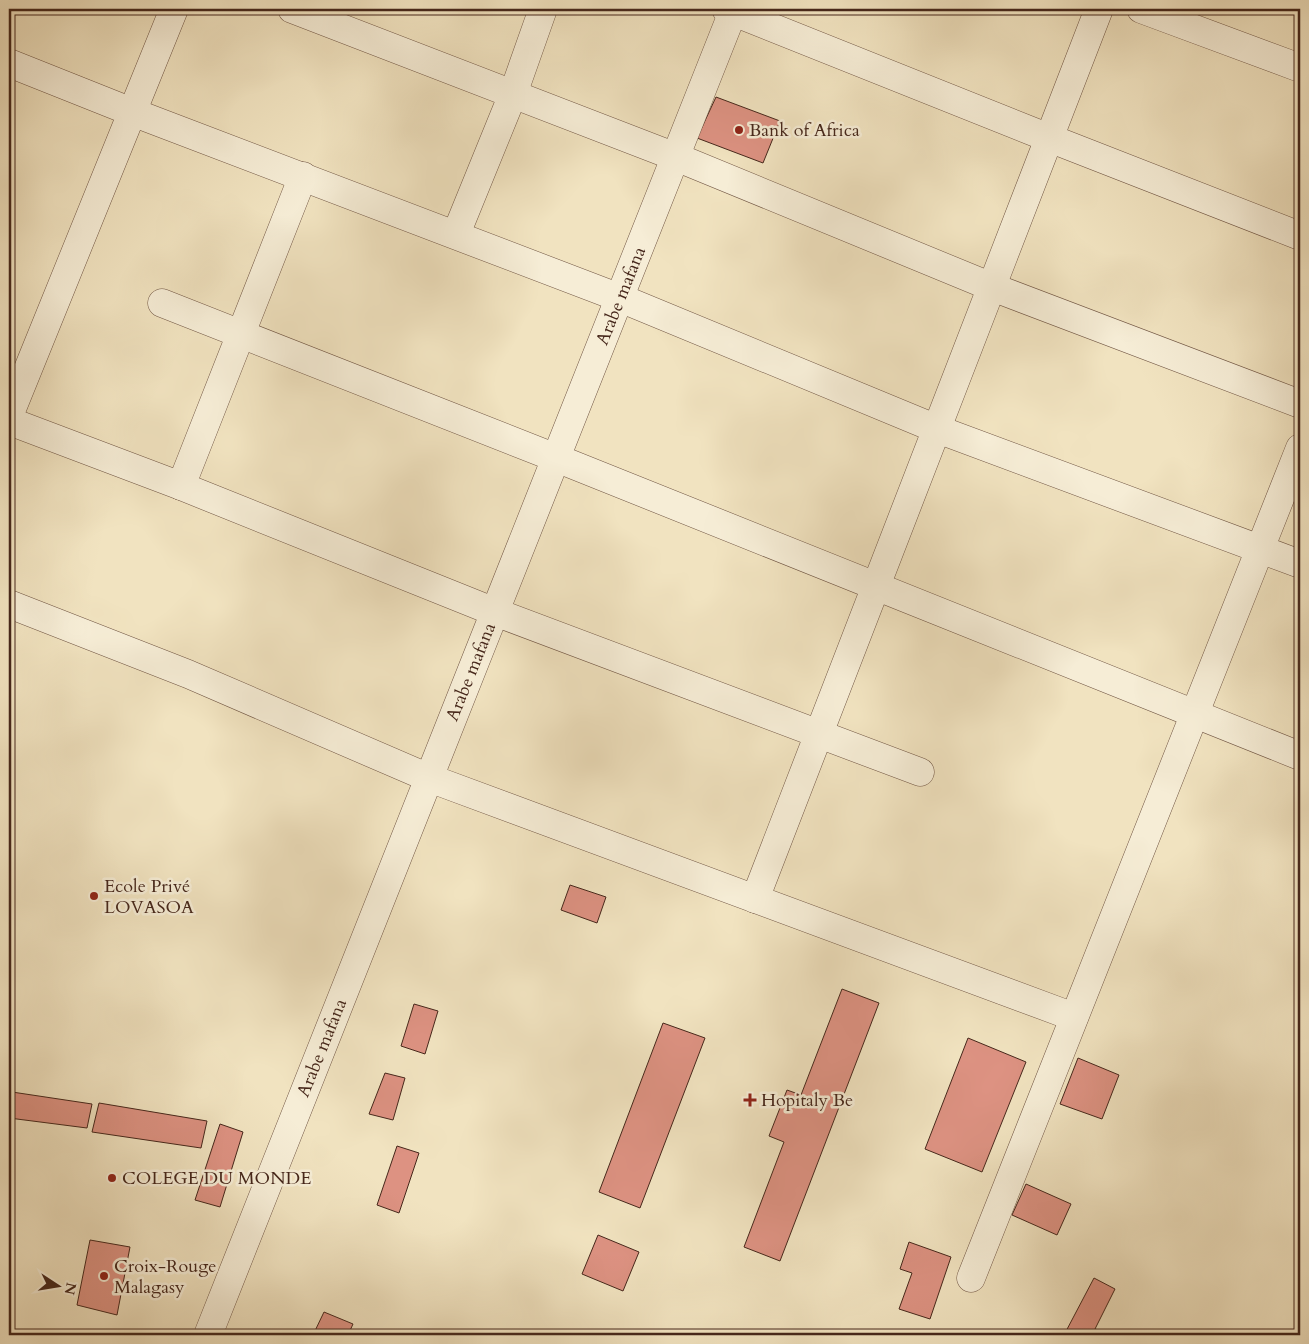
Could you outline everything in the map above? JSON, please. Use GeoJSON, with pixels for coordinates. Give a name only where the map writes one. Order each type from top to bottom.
{"type":"FeatureCollection","features":[{"type":"Feature","properties":{"kind":"street"},"geometry":{"type":"LineString","coordinates":[[9,416],[174,9]]}},
{"type":"Feature","properties":{"kind":"street"},"geometry":{"type":"LineString","coordinates":[[292,9],[676,157],[992,286],[1300,404]]}},
{"type":"Feature","properties":{"kind":"street"},"geometry":{"type":"LineString","coordinates":[[456,234],[513,94],[543,9]]}},
{"type":"Feature","properties":{"kind":"street"},"geometry":{"type":"LineString","coordinates":[[755,899],[1099,9]]}},
{"type":"Feature","properties":{"kind":"street"},"geometry":{"type":"LineString","coordinates":[[1141,9],[1300,68]]}},
{"type":"Feature","properties":{"kind":"street"},"geometry":{"type":"LineString","coordinates":[[731,10],[1049,138],[1300,236]]}},
{"type":"Feature","properties":{"kind":"street","name":"Arabe mafana"},"geometry":{"type":"LineString","coordinates":[[208,1335],[676,157],[731,10]]}},
{"type":"Feature","properties":{"kind":"street"},"geometry":{"type":"LineString","coordinates":[[9,63],[132,112],[620,298],[937,428],[1300,564]]}},
{"type":"Feature","properties":{"kind":"street"},"geometry":{"type":"LineString","coordinates":[[181,486],[303,176]]}},
{"type":"Feature","properties":{"kind":"street"},"geometry":{"type":"LineString","coordinates":[[162,303],[556,458],[1300,756]]}},
{"type":"Feature","properties":{"kind":"street"},"geometry":{"type":"LineString","coordinates":[[9,421],[181,486],[495,612],[920,772]]}},
{"type":"Feature","properties":{"kind":"street"},"geometry":{"type":"LineString","coordinates":[[971,1278],[1300,448]]}},
{"type":"Feature","properties":{"kind":"street"},"geometry":{"type":"LineString","coordinates":[[9,604],[188,674],[429,778],[1074,1017]]}},
{"type":"Feature","properties":{"kind":"building","name":"Bank of Africa"},"geometry":{"type":"Polygon","coordinates":[[[716,97],[780,121],[763,163],[697,138],[716,97]]]}},
{"type":"Feature","properties":{"kind":"building"},"geometry":{"type":"Polygon","coordinates":[[[570,885],[606,897],[597,923],[561,910],[570,885]]]}},
{"type":"Feature","properties":{"kind":"building"},"geometry":{"type":"Polygon","coordinates":[[[842,989],[879,1003],[780,1261],[744,1247],[784,1142],[769,1136],[787,1090],[801,1095],[842,989]]]}},
{"type":"Feature","properties":{"kind":"building"},"geometry":{"type":"Polygon","coordinates":[[[414,1004],[438,1011],[425,1054],[401,1046],[414,1004]]]}},
{"type":"Feature","properties":{"kind":"building"},"geometry":{"type":"Polygon","coordinates":[[[663,1023],[705,1038],[640,1208],[599,1192],[663,1023]]]}},
{"type":"Feature","properties":{"kind":"building"},"geometry":{"type":"Polygon","coordinates":[[[968,1038],[1026,1062],[982,1172],[925,1149],[968,1038]]]}},
{"type":"Feature","properties":{"kind":"building"},"geometry":{"type":"Polygon","coordinates":[[[1078,1058],[1119,1075],[1102,1119],[1060,1104],[1078,1058]]]}},
{"type":"Feature","properties":{"kind":"building"},"geometry":{"type":"Polygon","coordinates":[[[385,1073],[405,1078],[393,1120],[369,1114],[385,1073]]]}},
{"type":"Feature","properties":{"kind":"building"},"geometry":{"type":"Polygon","coordinates":[[[12,1092],[92,1104],[87,1128],[9,1118],[12,1092]]]}},
{"type":"Feature","properties":{"kind":"building"},"geometry":{"type":"Polygon","coordinates":[[[99,1103],[207,1121],[201,1148],[92,1132],[99,1103]]]}},
{"type":"Feature","properties":{"kind":"building"},"geometry":{"type":"Polygon","coordinates":[[[220,1124],[243,1132],[220,1207],[195,1200],[220,1124]]]}},
{"type":"Feature","properties":{"kind":"building"},"geometry":{"type":"Polygon","coordinates":[[[397,1146],[419,1153],[399,1213],[377,1205],[397,1146]]]}},
{"type":"Feature","properties":{"kind":"building"},"geometry":{"type":"Polygon","coordinates":[[[1026,1184],[1071,1204],[1057,1235],[1012,1215],[1026,1184]]]}},
{"type":"Feature","properties":{"kind":"building"},"geometry":{"type":"Polygon","coordinates":[[[598,1235],[639,1252],[623,1291],[582,1274],[598,1235]]]}},
{"type":"Feature","properties":{"kind":"building","name":"Croix-Rouge Malagasy"},"geometry":{"type":"Polygon","coordinates":[[[90,1240],[130,1247],[117,1315],[77,1305],[90,1240]]]}},
{"type":"Feature","properties":{"kind":"building"},"geometry":{"type":"Polygon","coordinates":[[[909,1242],[951,1257],[930,1319],[899,1309],[912,1273],[900,1269],[909,1242]]]}},
{"type":"Feature","properties":{"kind":"building"},"geometry":{"type":"Polygon","coordinates":[[[9,1251],[14,1288],[9,1288],[9,1251]]]}},
{"type":"Feature","properties":{"kind":"building"},"geometry":{"type":"Polygon","coordinates":[[[1094,1278],[1115,1289],[1095,1329],[1118,1335],[1064,1335],[1094,1278]]]}},
{"type":"Feature","properties":{"kind":"building"},"geometry":{"type":"Polygon","coordinates":[[[324,1312],[353,1324],[348,1335],[313,1335],[324,1312]]]}},
{"type":"Feature","properties":{"kind":"place","name":"Bank of Africa"},"geometry":{"type":"Point","coordinates":[739,130]}},
{"type":"Feature","properties":{"kind":"place","name":"Ecole Privé LOVASOA"},"geometry":{"type":"Point","coordinates":[94,896]}},
{"type":"Feature","properties":{"kind":"place","name":"Hopitaly Be"},"geometry":{"type":"Point","coordinates":[750,1100]}},
{"type":"Feature","properties":{"kind":"place","name":"COLEGE DU MONDE"},"geometry":{"type":"Point","coordinates":[112,1178]}},
{"type":"Feature","properties":{"kind":"place","name":"Croix-Rouge Malagasy"},"geometry":{"type":"Point","coordinates":[104,1276]}}]}
